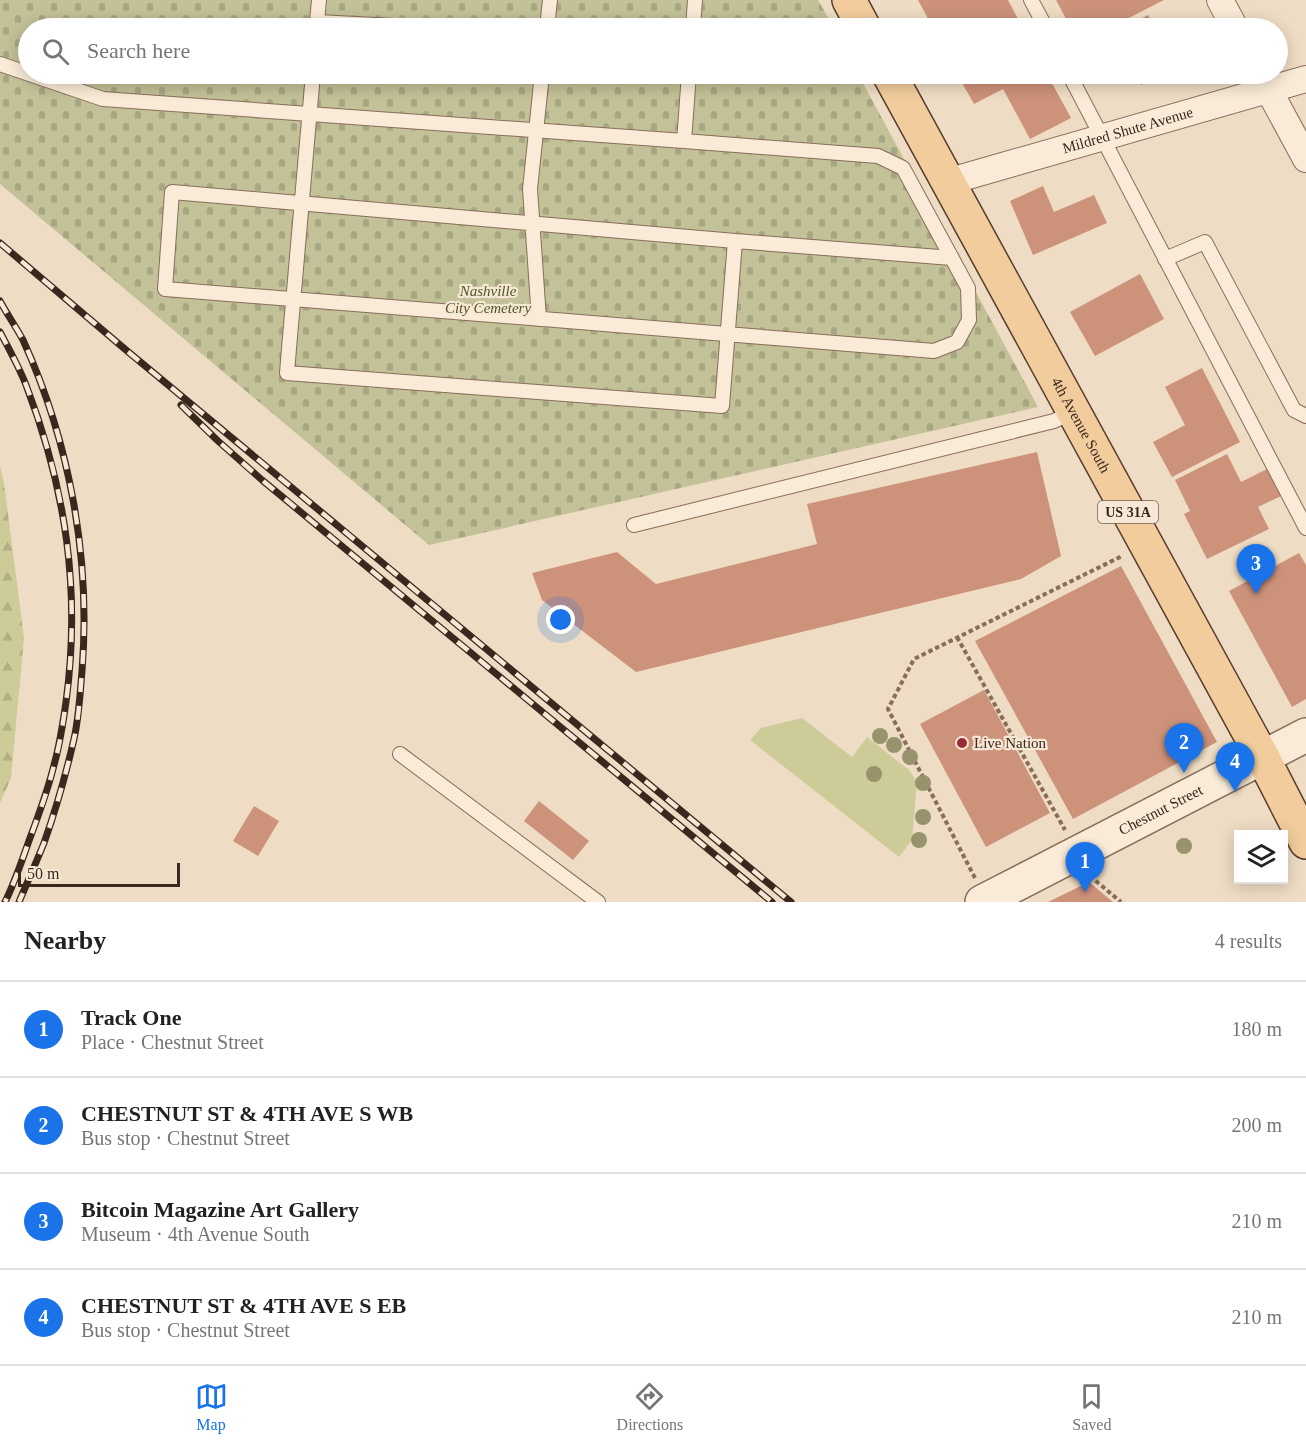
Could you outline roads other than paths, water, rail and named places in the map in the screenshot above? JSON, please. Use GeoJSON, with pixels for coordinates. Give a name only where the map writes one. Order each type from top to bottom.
{"type":"FeatureCollection","features":[{"type":"Feature","properties":{"kind":"main road"},"geometry":{"type":"LineString","coordinates":[[849,0],[859,18]]}},
{"type":"Feature","properties":{"kind":"main road","name":"4th Avenue South"},"geometry":{"type":"LineString","coordinates":[[894,84],[1263,758],[1306,842]]}},
{"type":"Feature","properties":{"kind":"street"},"geometry":{"type":"LineString","coordinates":[[1220,0],[1230,18]]}},
{"type":"Feature","properties":{"kind":"street","name":"Mildred Shute Avenue"},"geometry":{"type":"LineString","coordinates":[[1288,80],[1306,79]]}},
{"type":"Feature","properties":{"kind":"street","name":"Mildred Shute Avenue"},"geometry":{"type":"LineString","coordinates":[[947,182],[1102,138],[1258,84]]}},
{"type":"Feature","properties":{"kind":"street"},"geometry":{"type":"LineString","coordinates":[[1265,84],[1306,159]]}},
{"type":"Feature","properties":{"kind":"street","name":"Chestnut Street"},"geometry":{"type":"LineString","coordinates":[[979,890],[1263,758],[1306,735]]}},
{"type":"Feature","properties":{"kind":"lane"},"geometry":{"type":"LineString","coordinates":[[318,18],[319,0]]}},
{"type":"Feature","properties":{"kind":"lane"},"geometry":{"type":"LineString","coordinates":[[548,18],[550,0]]}},
{"type":"Feature","properties":{"kind":"lane"},"geometry":{"type":"LineString","coordinates":[[694,18],[695,0]]}},
{"type":"Feature","properties":{"kind":"lane"},"geometry":{"type":"LineString","coordinates":[[1031,0],[1041,18]]}},
{"type":"Feature","properties":{"kind":"lane"},"geometry":{"type":"LineString","coordinates":[[0,64],[18,70]]}},
{"type":"Feature","properties":{"kind":"lane"},"geometry":{"type":"LineString","coordinates":[[59,84],[103,99],[878,156],[903,168],[952,258],[968,288],[969,320],[957,342],[934,351],[165,288],[172,192],[952,258]]}},
{"type":"Feature","properties":{"kind":"lane"},"geometry":{"type":"LineString","coordinates":[[312,84],[287,373],[722,406],[735,241]]}},
{"type":"Feature","properties":{"kind":"lane"},"geometry":{"type":"LineString","coordinates":[[539,319],[530,189],[541,84]]}},
{"type":"Feature","properties":{"kind":"lane"},"geometry":{"type":"LineString","coordinates":[[684,141],[688,84]]}},
{"type":"Feature","properties":{"kind":"lane"},"geometry":{"type":"LineString","coordinates":[[1074,84],[1306,528]]}},
{"type":"Feature","properties":{"kind":"lane"},"geometry":{"type":"LineString","coordinates":[[1165,259],[1205,243],[1294,410],[1306,416]]}},
{"type":"Feature","properties":{"kind":"lane"},"geometry":{"type":"LineString","coordinates":[[634,525],[1054,422],[1073,412]]}},
{"type":"Feature","properties":{"kind":"lane"},"geometry":{"type":"LineString","coordinates":[[400,754],[598,902]]}},
{"type":"Feature","properties":{"kind":"railway"},"geometry":{"type":"LineString","coordinates":[[0,243],[791,902]]}},
{"type":"Feature","properties":{"kind":"railway"},"geometry":{"type":"LineString","coordinates":[[0,301],[23,340],[39,379],[65,460],[80,544],[83,587],[82,671],[76,731],[48,830],[19,902]]}},
{"type":"Feature","properties":{"kind":"railway"},"geometry":{"type":"LineString","coordinates":[[0,332],[26,385],[51,463],[67,541],[72,620],[66,702],[58,749],[43,802],[5,902]]}},
{"type":"Feature","properties":{"kind":"railway"},"geometry":{"type":"LineString","coordinates":[[181,405],[262,480],[772,902]]}},
{"type":"Feature","properties":{"kind":"place","name":"Bitcoin Magazine Art Gallery"},"geometry":{"type":"Point","coordinates":[1256,594]}},
{"type":"Feature","properties":{"kind":"place","name":"Live Nation"},"geometry":{"type":"Point","coordinates":[962,743]}},
{"type":"Feature","properties":{"kind":"place","name":"CHESTNUT ST & 4TH AVE S WB"},"geometry":{"type":"Point","coordinates":[1184,773]}},
{"type":"Feature","properties":{"kind":"place","name":"CHESTNUT ST & 4TH AVE S EB"},"geometry":{"type":"Point","coordinates":[1235,792]}},
{"type":"Feature","properties":{"kind":"place","name":"Track One"},"geometry":{"type":"Point","coordinates":[1085,892]}},
{"type":"Feature","properties":{"kind":"park label","name":"Nashville City Cemetery"},"geometry":{"type":"Point","coordinates":[488,300]}}]}
